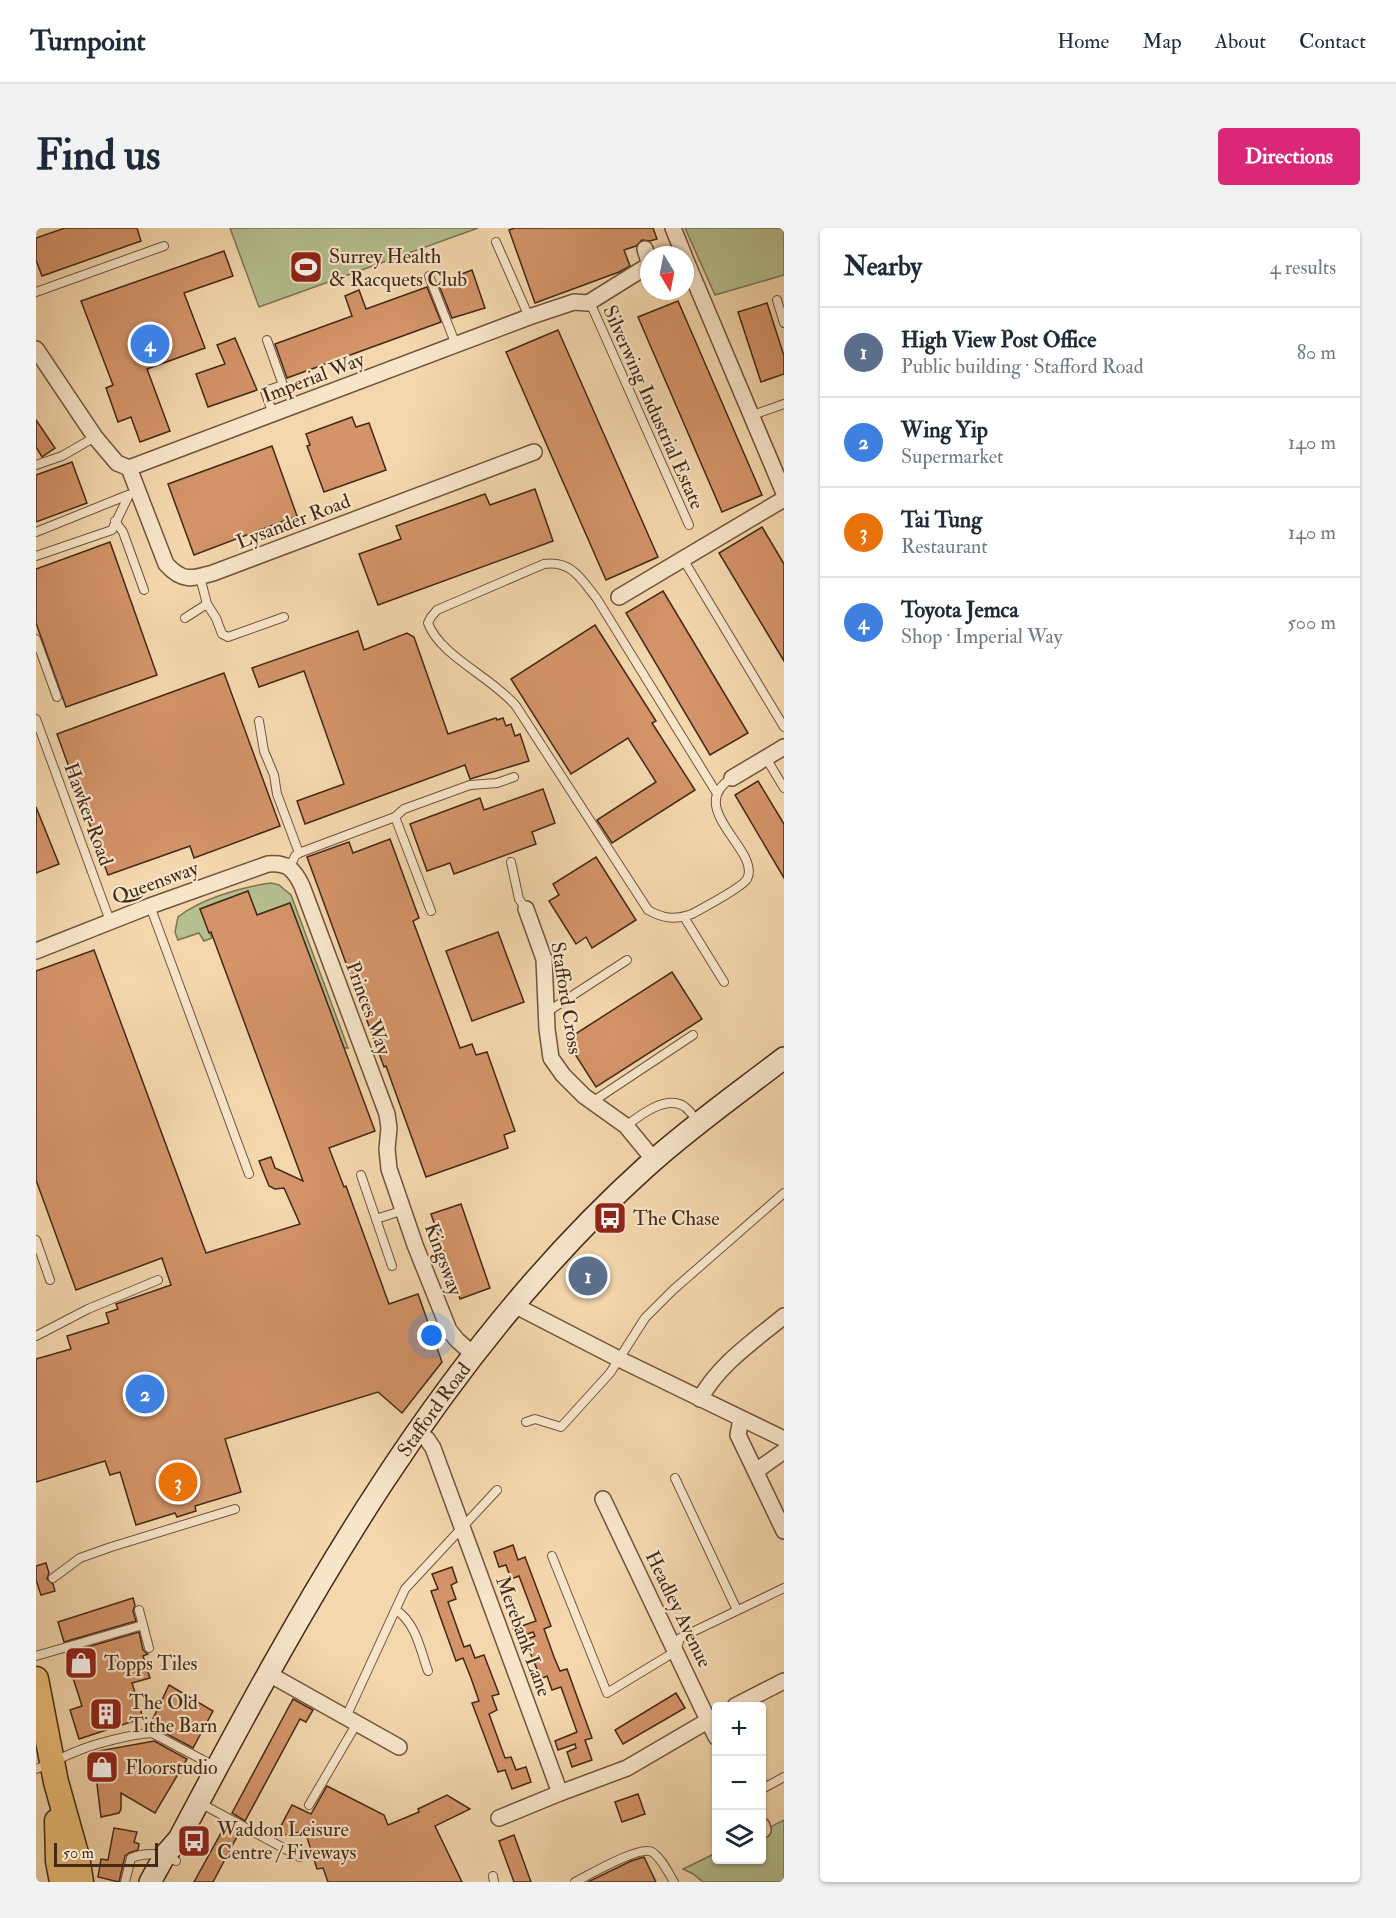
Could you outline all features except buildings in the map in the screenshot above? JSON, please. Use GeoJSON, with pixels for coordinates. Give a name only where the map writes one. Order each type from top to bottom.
{"type":"FeatureCollection","features":[{"type":"Feature","properties":{"kind":"highway"},"geometry":{"type":"LineString","coordinates":[[36,1678],[62,1882]]}},
{"type":"Feature","properties":{"kind":"highway"},"geometry":{"type":"LineString","coordinates":[[48,1772],[77,1857],[81,1882]]}},
{"type":"Feature","properties":{"kind":"main road","name":"Stafford Road"},"geometry":{"type":"LineString","coordinates":[[150,1882],[173,1852],[269,1674],[322,1582],[417,1431],[474,1355],[514,1305],[567,1246],[654,1160],[784,1058]]}},
{"type":"Feature","properties":{"kind":"main road","name":"Stafford Road"},"geometry":{"type":"LineString","coordinates":[[164,1882],[173,1852]]}},
{"type":"Feature","properties":{"kind":"street"},"geometry":{"type":"LineString","coordinates":[[673,228],[681,246]]}},
{"type":"Feature","properties":{"kind":"street","name":"Imperial Way"},"geometry":{"type":"LineString","coordinates":[[129,468],[529,317],[574,302],[588,303],[640,265]]}},
{"type":"Feature","properties":{"kind":"street"},"geometry":{"type":"LineString","coordinates":[[694,277],[784,493]]}},
{"type":"Feature","properties":{"kind":"street"},"geometry":{"type":"LineString","coordinates":[[36,349],[95,437],[117,463],[129,468],[134,494],[166,564],[175,574],[187,578],[200,577]]}},
{"type":"Feature","properties":{"kind":"street","name":"Lysander Road"},"geometry":{"type":"LineString","coordinates":[[200,577],[534,452]]}},
{"type":"Feature","properties":{"kind":"street"},"geometry":{"type":"LineString","coordinates":[[619,597],[784,499]]}},
{"type":"Feature","properties":{"kind":"street"},"geometry":{"type":"LineString","coordinates":[[732,778],[784,747]]}},
{"type":"Feature","properties":{"kind":"street","name":"Queensway"},"geometry":{"type":"LineString","coordinates":[[36,951],[110,921],[268,864],[278,863],[290,867]]}},
{"type":"Feature","properties":{"kind":"street","name":"Princes Way"},"geometry":{"type":"LineString","coordinates":[[290,867],[302,886],[387,1114],[389,1169]]}},
{"type":"Feature","properties":{"kind":"street","name":"Stafford Cross"},"geometry":{"type":"LineString","coordinates":[[526,909],[544,959],[551,1058],[563,1075],[592,1102],[626,1126],[654,1160]]}},
{"type":"Feature","properties":{"kind":"street","name":"Kingsway"},"geometry":{"type":"LineString","coordinates":[[389,1169],[444,1318],[457,1340],[474,1355]]}},
{"type":"Feature","properties":{"kind":"street"},"geometry":{"type":"LineString","coordinates":[[514,1305],[784,1439]]}},
{"type":"Feature","properties":{"kind":"street"},"geometry":{"type":"LineString","coordinates":[[700,1399],[726,1364],[784,1316]]}},
{"type":"Feature","properties":{"kind":"street"},"geometry":{"type":"LineString","coordinates":[[741,1419],[738,1435],[784,1531]]}},
{"type":"Feature","properties":{"kind":"street","name":"Merebank Lane"},"geometry":{"type":"LineString","coordinates":[[417,1431],[433,1448],[560,1793]]}},
{"type":"Feature","properties":{"kind":"street"},"geometry":{"type":"LineString","coordinates":[[756,1471],[784,1451]]}},
{"type":"Feature","properties":{"kind":"street","name":"Headley Avenue"},"geometry":{"type":"LineString","coordinates":[[603,1499],[676,1652],[712,1716]]}},
{"type":"Feature","properties":{"kind":"street"},"geometry":{"type":"LineString","coordinates":[[269,1674],[399,1747]]}},
{"type":"Feature","properties":{"kind":"street"},"geometry":{"type":"LineString","coordinates":[[745,1702],[784,1682]]}},
{"type":"Feature","properties":{"kind":"street"},"geometry":{"type":"LineString","coordinates":[[499,1818],[627,1768],[712,1719]]}},
{"type":"Feature","properties":{"kind":"lane"},"geometry":{"type":"LineString","coordinates":[[496,242],[529,317]]}},
{"type":"Feature","properties":{"kind":"lane"},"geometry":{"type":"LineString","coordinates":[[36,292],[164,246]]}},
{"type":"Feature","properties":{"kind":"lane"},"geometry":{"type":"LineString","coordinates":[[429,276],[456,345]]}},
{"type":"Feature","properties":{"kind":"lane"},"geometry":{"type":"LineString","coordinates":[[777,300],[784,323]]}},
{"type":"Feature","properties":{"kind":"lane","name":"Silverwing Industrial Estate"},"geometry":{"type":"LineString","coordinates":[[588,303],[592,307],[688,525]]}},
{"type":"Feature","properties":{"kind":"lane"},"geometry":{"type":"LineString","coordinates":[[267,340],[283,385],[265,391],[273,414]]}},
{"type":"Feature","properties":{"kind":"lane"},"geometry":{"type":"LineString","coordinates":[[753,415],[784,404]]}},
{"type":"Feature","properties":{"kind":"lane"},"geometry":{"type":"LineString","coordinates":[[36,465],[62,456],[95,437]]}},
{"type":"Feature","properties":{"kind":"lane"},"geometry":{"type":"LineString","coordinates":[[36,556],[112,530],[115,521],[134,494]]}},
{"type":"Feature","properties":{"kind":"lane"},"geometry":{"type":"LineString","coordinates":[[36,532],[134,494]]}},
{"type":"Feature","properties":{"kind":"lane"},"geometry":{"type":"LineString","coordinates":[[115,521],[123,532],[144,590]]}},
{"type":"Feature","properties":{"kind":"lane"},"geometry":{"type":"LineString","coordinates":[[683,559],[784,728]]}},
{"type":"Feature","properties":{"kind":"lane"},"geometry":{"type":"LineString","coordinates":[[557,562],[574,571],[597,599],[717,792],[720,820],[748,862],[750,872],[746,882],[692,914],[672,919],[659,916],[648,910],[516,706],[505,692],[446,649],[436,639],[428,623],[431,617],[437,610],[544,564],[557,562]]}},
{"type":"Feature","properties":{"kind":"lane"},"geometry":{"type":"LineString","coordinates":[[200,577],[207,604],[222,634],[228,637],[284,617]]}},
{"type":"Feature","properties":{"kind":"lane"},"geometry":{"type":"LineString","coordinates":[[185,618],[207,604]]}},
{"type":"Feature","properties":{"kind":"lane"},"geometry":{"type":"LineString","coordinates":[[36,639],[57,697]]}},
{"type":"Feature","properties":{"kind":"lane"},"geometry":{"type":"LineString","coordinates":[[259,721],[264,750],[274,775],[277,794],[299,853]]}},
{"type":"Feature","properties":{"kind":"lane","name":"Hawker Road"},"geometry":{"type":"LineString","coordinates":[[37,724],[110,921]]}},
{"type":"Feature","properties":{"kind":"lane"},"geometry":{"type":"LineString","coordinates":[[766,758],[784,788]]}},
{"type":"Feature","properties":{"kind":"lane"},"geometry":{"type":"LineString","coordinates":[[290,867],[299,853],[395,816],[404,809],[470,785],[497,783],[514,777]]}},
{"type":"Feature","properties":{"kind":"lane"},"geometry":{"type":"LineString","coordinates":[[717,792],[724,783],[732,778]]}},
{"type":"Feature","properties":{"kind":"lane"},"geometry":{"type":"LineString","coordinates":[[395,816],[431,911]]}},
{"type":"Feature","properties":{"kind":"lane"},"geometry":{"type":"LineString","coordinates":[[510,862],[519,899],[526,909]]}},
{"type":"Feature","properties":{"kind":"lane"},"geometry":{"type":"LineString","coordinates":[[150,906],[249,1174]]}},
{"type":"Feature","properties":{"kind":"lane"},"geometry":{"type":"LineString","coordinates":[[684,917],[724,982]]}},
{"type":"Feature","properties":{"kind":"lane"},"geometry":{"type":"LineString","coordinates":[[547,1012],[627,960]]}},
{"type":"Feature","properties":{"kind":"lane"},"geometry":{"type":"LineString","coordinates":[[592,1102],[693,1035]]}},
{"type":"Feature","properties":{"kind":"lane"},"geometry":{"type":"LineString","coordinates":[[626,1126],[660,1105],[667,1104],[685,1107],[699,1123]]}},
{"type":"Feature","properties":{"kind":"lane"},"geometry":{"type":"LineString","coordinates":[[361,1175],[392,1266]]}},
{"type":"Feature","properties":{"kind":"lane"},"geometry":{"type":"LineString","coordinates":[[526,1422],[535,1419],[561,1427],[579,1409],[619,1359],[645,1318],[673,1290],[784,1193]]}},
{"type":"Feature","properties":{"kind":"lane"},"geometry":{"type":"LineString","coordinates":[[376,1219],[404,1210]]}},
{"type":"Feature","properties":{"kind":"lane"},"geometry":{"type":"LineString","coordinates":[[36,1240],[50,1280]]}},
{"type":"Feature","properties":{"kind":"lane"},"geometry":{"type":"LineString","coordinates":[[36,1336],[88,1309],[158,1281]]}},
{"type":"Feature","properties":{"kind":"lane"},"geometry":{"type":"LineString","coordinates":[[675,1478],[737,1610]]}},
{"type":"Feature","properties":{"kind":"lane"},"geometry":{"type":"LineString","coordinates":[[309,1805],[351,1720],[405,1589],[497,1490]]}},
{"type":"Feature","properties":{"kind":"lane"},"geometry":{"type":"LineString","coordinates":[[53,1578],[81,1558],[111,1546],[235,1509]]}},
{"type":"Feature","properties":{"kind":"lane"},"geometry":{"type":"LineString","coordinates":[[552,1556],[608,1693],[676,1652],[680,1638],[784,1588]]}},
{"type":"Feature","properties":{"kind":"lane"},"geometry":{"type":"LineString","coordinates":[[140,1610],[149,1648]]}},
{"type":"Feature","properties":{"kind":"lane"},"geometry":{"type":"LineString","coordinates":[[396,1610],[406,1616],[412,1626],[428,1671]]}},
{"type":"Feature","properties":{"kind":"lane"},"geometry":{"type":"LineString","coordinates":[[36,1656],[143,1625]]}},
{"type":"Feature","properties":{"kind":"lane"},"geometry":{"type":"LineString","coordinates":[[48,1772],[75,1752],[141,1733],[152,1733],[218,1768]]}},
{"type":"Feature","properties":{"kind":"lane"},"geometry":{"type":"LineString","coordinates":[[766,1787],[784,1777]]}},
{"type":"Feature","properties":{"kind":"lane"},"geometry":{"type":"LineString","coordinates":[[199,1802],[300,1857]]}},
{"type":"Feature","properties":{"kind":"lane"},"geometry":{"type":"LineString","coordinates":[[575,1882],[646,1850],[654,1852],[674,1882]]}},
{"type":"Feature","properties":{"kind":"lane"},"geometry":{"type":"LineString","coordinates":[[125,1882],[131,1858],[141,1854],[173,1852]]}},
{"type":"Feature","properties":{"kind":"green space","name":"Surrey Health & Racquets Club"},"geometry":{"type":"Polygon","coordinates":[[[230,228],[478,228],[259,307],[230,228]]]}},
{"type":"Feature","properties":{"kind":"green space"},"geometry":{"type":"Polygon","coordinates":[[[685,228],[784,228],[784,275],[715,295],[685,228]]]}},
{"type":"Feature","properties":{"kind":"green space"},"geometry":{"type":"Polygon","coordinates":[[[271,883],[279,885],[291,895],[348,1048],[344,1048],[290,903],[257,915],[248,891],[200,909],[212,938],[204,941],[199,933],[178,940],[175,932],[178,917],[187,911],[222,895],[247,887],[271,883]]]}},
{"type":"Feature","properties":{"kind":"green space"},"geometry":{"type":"Polygon","coordinates":[[[784,1820],[784,1882],[703,1882],[683,1869],[712,1855],[712,1864],[766,1864],[766,1829],[784,1820]]]}},
{"type":"Feature","properties":{"kind":"place","name":"Surrey Health & Racquets Club"},"geometry":{"type":"Point","coordinates":[306,267]}},
{"type":"Feature","properties":{"kind":"place","name":"Toyota Jemca"},"geometry":{"type":"Point","coordinates":[150,344]}},
{"type":"Feature","properties":{"kind":"place","name":"The Chase"},"geometry":{"type":"Point","coordinates":[610,1218]}},
{"type":"Feature","properties":{"kind":"place","name":"High View Post Office"},"geometry":{"type":"Point","coordinates":[588,1276]}},
{"type":"Feature","properties":{"kind":"place","name":"Wing Yip"},"geometry":{"type":"Point","coordinates":[145,1394]}},
{"type":"Feature","properties":{"kind":"place","name":"Tai Tung"},"geometry":{"type":"Point","coordinates":[178,1482]}},
{"type":"Feature","properties":{"kind":"place","name":"Topps Tiles"},"geometry":{"type":"Point","coordinates":[81,1663]}},
{"type":"Feature","properties":{"kind":"place","name":"The Old Tithe Barn"},"geometry":{"type":"Point","coordinates":[106,1714]}},
{"type":"Feature","properties":{"kind":"place","name":"Floorstudio"},"geometry":{"type":"Point","coordinates":[102,1767]}},
{"type":"Feature","properties":{"kind":"place","name":"Waddon Leisure Centre / Fiveways"},"geometry":{"type":"Point","coordinates":[194,1841]}}]}
